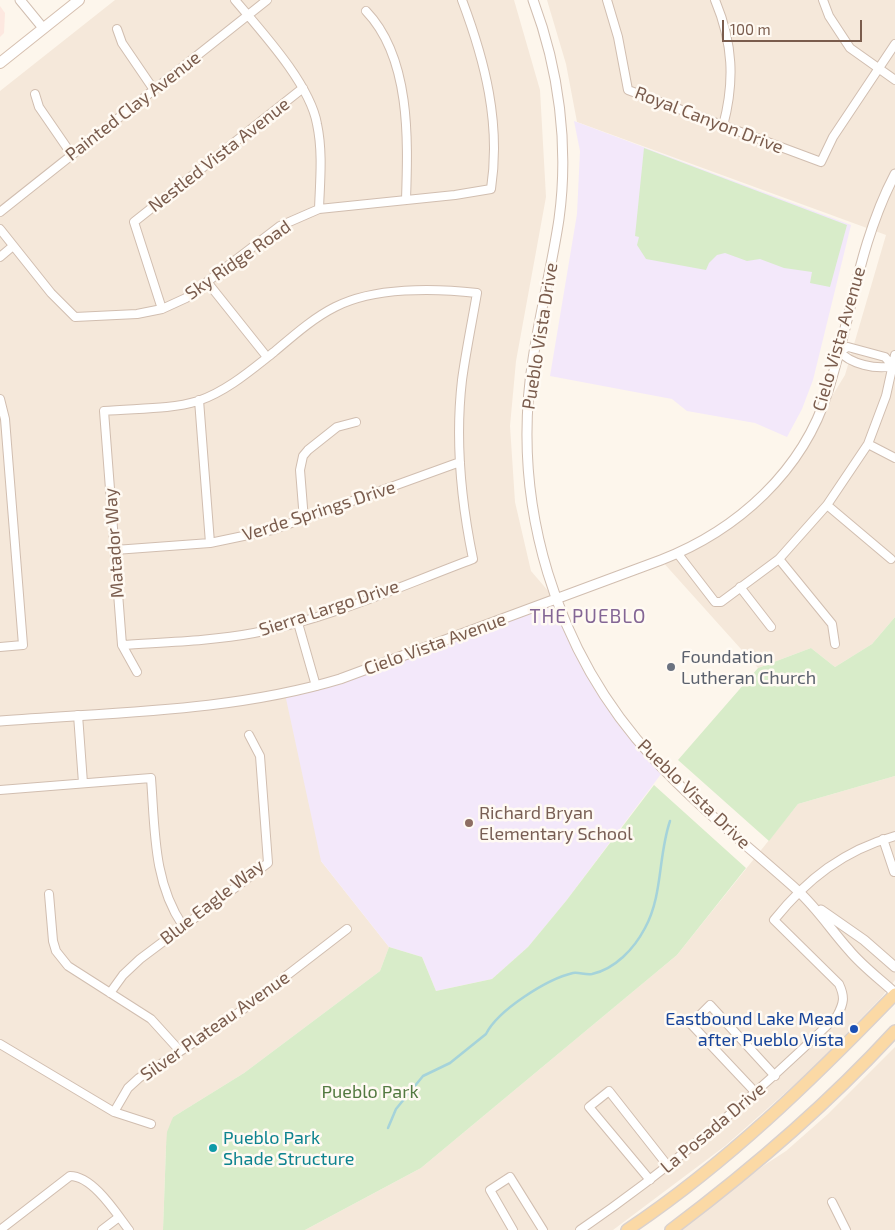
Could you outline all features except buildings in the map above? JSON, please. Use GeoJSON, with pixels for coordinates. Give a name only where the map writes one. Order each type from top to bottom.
{"type":"FeatureCollection","features":[{"type":"Feature","properties":{"kind":"main road"},"geometry":{"type":"LineString","coordinates":[[0,63],[79,0]]}},
{"type":"Feature","properties":{"kind":"main road"},"geometry":{"type":"LineString","coordinates":[[627,1230],[742,1141],[810,1079],[895,993]]}},
{"type":"Feature","properties":{"kind":"main road"},"geometry":{"type":"LineString","coordinates":[[671,1230],[757,1164],[828,1099],[895,1031]]}},
{"type":"Feature","properties":{"kind":"street"},"geometry":{"type":"LineString","coordinates":[[20,0],[43,28]]}},
{"type":"Feature","properties":{"kind":"street"},"geometry":{"type":"LineString","coordinates":[[235,0],[303,88],[317,123],[321,153],[319,209]]}},
{"type":"Feature","properties":{"kind":"street","name":"Painted Clay Avenue"},"geometry":{"type":"LineString","coordinates":[[0,212],[267,0]]}},
{"type":"Feature","properties":{"kind":"street","name":"Sky Ridge Road"},"geometry":{"type":"LineString","coordinates":[[14,246],[51,293],[75,317],[137,314],[162,309],[186,298],[280,226],[319,209],[491,189],[495,134],[487,79],[476,38],[462,0]]}},
{"type":"Feature","properties":{"kind":"street","name":"Pueblo Vista Drive"},"geometry":{"type":"LineString","coordinates":[[533,0],[544,33],[557,89],[562,160],[559,216],[529,391],[527,458],[538,537],[556,600],[592,678],[636,738],[668,773],[799,892],[851,953],[895,993]]}},
{"type":"Feature","properties":{"kind":"street","name":"Royal Canyon Drive"},"geometry":{"type":"LineString","coordinates":[[607,0],[618,37],[628,90],[821,162],[833,137],[878,68]]}},
{"type":"Feature","properties":{"kind":"street"},"geometry":{"type":"LineString","coordinates":[[715,0],[722,17],[730,50],[732,72],[730,100],[723,126]]}},
{"type":"Feature","properties":{"kind":"street"},"geometry":{"type":"LineString","coordinates":[[823,0],[829,16],[850,48],[895,80]]}},
{"type":"Feature","properties":{"kind":"street"},"geometry":{"type":"LineString","coordinates":[[366,11],[373,19],[387,45],[396,70],[407,119],[406,200]]}},
{"type":"Feature","properties":{"kind":"street"},"geometry":{"type":"LineString","coordinates":[[117,29],[122,43],[154,90]]}},
{"type":"Feature","properties":{"kind":"street"},"geometry":{"type":"LineString","coordinates":[[878,68],[895,44]]}},
{"type":"Feature","properties":{"kind":"street","name":"Nestled Vista Avenue"},"geometry":{"type":"LineString","coordinates":[[162,309],[134,222],[303,88]]}},
{"type":"Feature","properties":{"kind":"street"},"geometry":{"type":"LineString","coordinates":[[36,94],[39,107],[72,154]]}},
{"type":"Feature","properties":{"kind":"street","name":"Cielo Vista Avenue"},"geometry":{"type":"LineString","coordinates":[[0,721],[222,704],[266,698],[316,686],[556,600],[678,554],[709,538],[732,522],[770,488],[787,468],[822,408],[870,235],[895,174]]}},
{"type":"Feature","properties":{"kind":"street"},"geometry":{"type":"LineString","coordinates":[[0,229],[14,246],[0,257]]}},
{"type":"Feature","properties":{"kind":"street"},"geometry":{"type":"LineString","coordinates":[[208,283],[267,357]]}},
{"type":"Feature","properties":{"kind":"street"},"geometry":{"type":"LineString","coordinates":[[210,543],[199,400],[229,387],[320,316],[335,307],[359,298],[443,289],[477,293],[462,381],[460,462]]}},
{"type":"Feature","properties":{"kind":"street"},"geometry":{"type":"LineString","coordinates":[[848,347],[867,352],[885,357],[894,367],[881,369],[845,358],[839,352],[848,347]]}},
{"type":"Feature","properties":{"kind":"street"},"geometry":{"type":"LineString","coordinates":[[864,364],[867,352]]}},
{"type":"Feature","properties":{"kind":"street"},"geometry":{"type":"LineString","coordinates":[[678,554],[715,602],[721,602],[779,560],[827,506],[868,444],[886,396],[894,367],[895,355]]}},
{"type":"Feature","properties":{"kind":"street"},"geometry":{"type":"LineString","coordinates":[[0,399],[5,419],[23,645],[0,647]]}},
{"type":"Feature","properties":{"kind":"street","name":"Matador Way"},"geometry":{"type":"LineString","coordinates":[[137,672],[122,645],[104,411],[181,405],[199,400]]}},
{"type":"Feature","properties":{"kind":"street"},"geometry":{"type":"LineString","coordinates":[[304,520],[300,470],[303,456],[337,427],[356,422]]}},
{"type":"Feature","properties":{"kind":"street"},"geometry":{"type":"LineString","coordinates":[[868,444],[895,458]]}},
{"type":"Feature","properties":{"kind":"street","name":"Verde Springs Drive"},"geometry":{"type":"LineString","coordinates":[[115,550],[210,543],[272,530],[460,462]]}},
{"type":"Feature","properties":{"kind":"street","name":"Sierra Largo Drive"},"geometry":{"type":"LineString","coordinates":[[122,645],[212,639],[254,633],[298,623],[473,560],[466,523],[460,462]]}},
{"type":"Feature","properties":{"kind":"street"},"geometry":{"type":"LineString","coordinates":[[827,506],[891,559]]}},
{"type":"Feature","properties":{"kind":"street"},"geometry":{"type":"LineString","coordinates":[[779,560],[832,624],[835,644]]}},
{"type":"Feature","properties":{"kind":"street"},"geometry":{"type":"LineString","coordinates":[[740,587],[770,627]]}},
{"type":"Feature","properties":{"kind":"street"},"geometry":{"type":"LineString","coordinates":[[298,623],[316,686]]}},
{"type":"Feature","properties":{"kind":"street"},"geometry":{"type":"LineString","coordinates":[[78,714],[84,783]]}},
{"type":"Feature","properties":{"kind":"street","name":"Blue Eagle Way"},"geometry":{"type":"LineString","coordinates":[[110,993],[140,959],[268,863],[260,756],[249,735]]}},
{"type":"Feature","properties":{"kind":"street"},"geometry":{"type":"LineString","coordinates":[[0,790],[151,778],[159,868],[164,889],[183,926]]}},
{"type":"Feature","properties":{"kind":"street"},"geometry":{"type":"LineString","coordinates":[[799,892],[816,875],[840,857],[895,836]]}},
{"type":"Feature","properties":{"kind":"street"},"geometry":{"type":"LineString","coordinates":[[883,839],[894,872]]}},
{"type":"Feature","properties":{"kind":"street","name":"La Posada Drive"},"geometry":{"type":"LineString","coordinates":[[580,1230],[650,1180],[756,1094],[837,1016],[843,1004],[844,995],[838,984],[774,920],[799,892]]}},
{"type":"Feature","properties":{"kind":"street"},"geometry":{"type":"LineString","coordinates":[[49,894],[53,941],[56,951],[68,966],[151,1019],[180,1051]]}},
{"type":"Feature","properties":{"kind":"street","name":"Pueblo Vista Drive"},"geometry":{"type":"LineString","coordinates":[[812,905],[864,940],[895,967]]}},
{"type":"Feature","properties":{"kind":"street","name":"Silver Plateau Avenue"},"geometry":{"type":"LineString","coordinates":[[114,1112],[128,1088],[139,1078],[233,1017],[347,929]]}},
{"type":"Feature","properties":{"kind":"street"},"geometry":{"type":"LineString","coordinates":[[756,1094],[692,1024],[710,1005],[775,1076]]}},
{"type":"Feature","properties":{"kind":"street"},"geometry":{"type":"LineString","coordinates":[[0,1044],[114,1112],[151,1124]]}},
{"type":"Feature","properties":{"kind":"street"},"geometry":{"type":"LineString","coordinates":[[650,1180],[589,1107],[609,1092],[668,1166]]}},
{"type":"Feature","properties":{"kind":"street"},"geometry":{"type":"LineString","coordinates":[[0,1230],[70,1176],[77,1176],[89,1182],[129,1230]]}},
{"type":"Feature","properties":{"kind":"street"},"geometry":{"type":"LineString","coordinates":[[513,1230],[490,1190],[510,1177],[543,1230]]}},
{"type":"Feature","properties":{"kind":"street"},"geometry":{"type":"LineString","coordinates":[[832,1202],[846,1230]]}},
{"type":"Feature","properties":{"kind":"street"},"geometry":{"type":"LineString","coordinates":[[102,1230],[119,1217]]}},
{"type":"Feature","properties":{"kind":"shaded area"},"geometry":{"type":"Polygon","coordinates":[[[115,0],[514,0],[540,90],[546,197],[516,361],[510,426],[515,502],[531,571],[556,600],[321,861],[389,947],[380,971],[244,1073],[173,1117],[166,1147],[163,1230],[0,1230],[0,91],[115,0]]]}},
{"type":"Feature","properties":{"kind":"shaded area"},"geometry":{"type":"Polygon","coordinates":[[[547,0],[895,0],[895,617],[872,644],[835,667],[811,648],[758,668],[661,560],[678,554],[758,500],[810,432],[845,375],[886,235],[577,122],[566,64],[547,0]]]}},
{"type":"Feature","properties":{"kind":"shaded area"},"geometry":{"type":"Polygon","coordinates":[[[0,6],[5,13],[4,33],[0,37],[0,6]]]}},
{"type":"Feature","properties":{"kind":"shaded area"},"geometry":{"type":"Polygon","coordinates":[[[574,121],[851,225],[813,380],[802,409],[787,437],[755,423],[687,411],[672,399],[550,376],[577,214],[580,151],[574,121]]]}},
{"type":"Feature","properties":{"kind":"shaded area","name":"Richard Bryan Elementary School"},"geometry":{"type":"Polygon","coordinates":[[[556,600],[585,665],[664,770],[566,901],[528,947],[492,979],[436,991],[422,957],[389,947],[321,861],[285,694],[556,600]]]}},
{"type":"Feature","properties":{"kind":"shaded area"},"geometry":{"type":"Polygon","coordinates":[[[895,776],[895,980],[880,999],[810,1071],[725,1146],[613,1230],[305,1230],[421,1168],[677,955],[798,804],[895,776]]]}},
{"type":"Feature","properties":{"kind":"shaded area"},"geometry":{"type":"Polygon","coordinates":[[[895,1047],[895,1230],[678,1230],[786,1151],[828,1114],[895,1047]]]}},
{"type":"Feature","properties":{"kind":"green space"},"geometry":{"type":"Polygon","coordinates":[[[644,148],[847,225],[830,287],[810,283],[812,272],[784,268],[760,259],[747,261],[725,253],[717,255],[709,263],[706,270],[646,259],[637,245],[639,237],[635,236],[644,148]]]}},
{"type":"Feature","properties":{"kind":"green space"},"geometry":{"type":"Polygon","coordinates":[[[895,617],[895,776],[798,804],[769,841],[678,760],[758,668],[811,648],[835,667],[872,644],[895,617]]]}},
{"type":"Feature","properties":{"kind":"green space","name":"Pueblo Park"},"geometry":{"type":"Polygon","coordinates":[[[654,785],[746,868],[677,955],[421,1168],[305,1230],[163,1230],[167,1132],[173,1117],[244,1073],[380,971],[389,947],[422,957],[436,991],[492,979],[528,947],[566,901],[654,785]]]}},
{"type":"Feature","properties":{"kind":"waterway"},"geometry":{"type":"LineString","coordinates":[[388,1128],[396,1109],[423,1076],[450,1063],[486,1034],[501,1015],[524,997],[562,976],[573,973],[592,974],[608,968],[623,957],[641,936],[651,915],[658,889],[666,834],[670,821]]}},
{"type":"Feature","properties":{"kind":"place","name":"Foundation Lutheran Church"},"geometry":{"type":"Point","coordinates":[671,667]}},
{"type":"Feature","properties":{"kind":"place","name":"Richard Bryan Elementary School"},"geometry":{"type":"Point","coordinates":[469,823]}},
{"type":"Feature","properties":{"kind":"place","name":"Eastbound Lake Mead after Pueblo Vista"},"geometry":{"type":"Point","coordinates":[854,1029]}},
{"type":"Feature","properties":{"kind":"place","name":"Pueblo Park Shade Structure"},"geometry":{"type":"Point","coordinates":[213,1148]}},
{"type":"Feature","properties":{"kind":"district","name":"THE PUEBLO"},"geometry":{"type":"Point","coordinates":[588,617]}}]}
